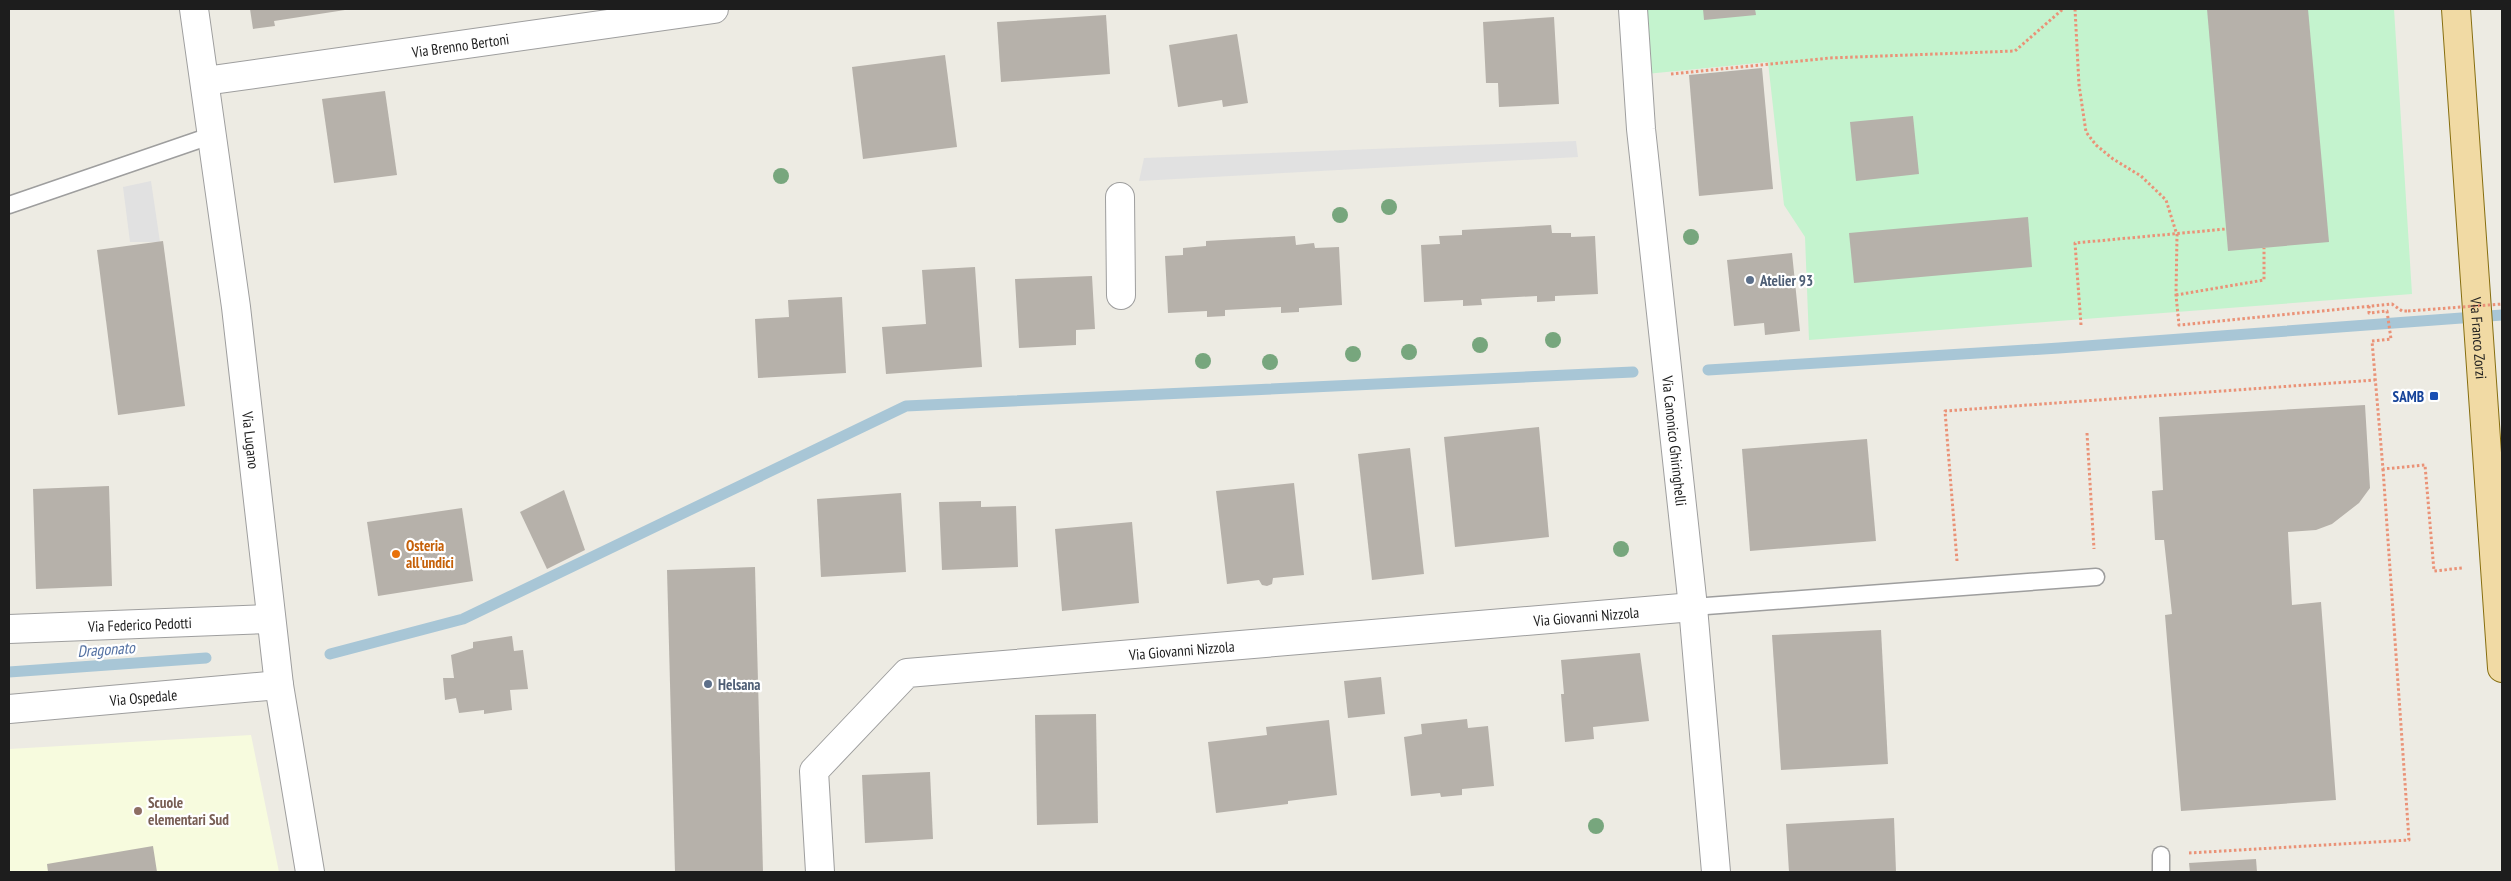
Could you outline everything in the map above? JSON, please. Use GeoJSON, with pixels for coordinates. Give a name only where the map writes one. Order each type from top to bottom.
{"type":"FeatureCollection","features":[{"type":"Feature","properties":{"kind":"main road","name":"Via Franco Zorzi"},"geometry":{"type":"LineString","coordinates":[[2456,9],[2502,668]]}},
{"type":"Feature","properties":{"kind":"street","name":"Via Lugano"},"geometry":{"type":"LineString","coordinates":[[194,9],[206,81],[236,308],[270,619],[310,872]]}},
{"type":"Feature","properties":{"kind":"street","name":"Via Brenno Bertoni"},"geometry":{"type":"LineString","coordinates":[[206,81],[714,9]]}},
{"type":"Feature","properties":{"kind":"street","name":"Via Canonico Ghiringhelli"},"geometry":{"type":"LineString","coordinates":[[1632,9],[1636,77],[1693,607],[1716,872]]}},
{"type":"Feature","properties":{"kind":"street"},"geometry":{"type":"LineString","coordinates":[[1120,197],[1121,295]]}},
{"type":"Feature","properties":{"kind":"street","name":"Via Giovanni Nizzola"},"geometry":{"type":"LineString","coordinates":[[820,872],[814,771],[907,673],[1693,607]]}},
{"type":"Feature","properties":{"kind":"street","name":"Via Federico Pedotti"},"geometry":{"type":"LineString","coordinates":[[9,629],[270,619]]}},
{"type":"Feature","properties":{"kind":"street","name":"Via Ospedale"},"geometry":{"type":"LineString","coordinates":[[9,709],[279,684]]}},
{"type":"Feature","properties":{"kind":"lane"},"geometry":{"type":"LineString","coordinates":[[9,205],[213,136]]}},
{"type":"Feature","properties":{"kind":"lane"},"geometry":{"type":"LineString","coordinates":[[1693,607],[2096,577]]}},
{"type":"Feature","properties":{"kind":"lane"},"geometry":{"type":"LineString","coordinates":[[2161,855],[2161,872]]}},
{"type":"Feature","properties":{"kind":"path"},"geometry":{"type":"LineString","coordinates":[[1636,77],[1829,58],[2015,51],[2063,9]]}},
{"type":"Feature","properties":{"kind":"path"},"geometry":{"type":"LineString","coordinates":[[2075,9],[2080,85],[2086,132],[2096,145],[2112,160],[2141,176],[2166,200],[2177,235],[2176,295],[2179,325],[2392,304],[2402,311],[2502,304]]}},
{"type":"Feature","properties":{"kind":"path"},"geometry":{"type":"LineString","coordinates":[[2080,325],[2075,243],[2226,230]]}},
{"type":"Feature","properties":{"kind":"path"},"geometry":{"type":"LineString","coordinates":[[2176,295],[2264,280],[2264,248]]}},
{"type":"Feature","properties":{"kind":"path"},"geometry":{"type":"LineString","coordinates":[[2161,855],[2409,840],[2383,469],[2372,341],[2390,339],[2387,311],[2370,313],[2368,306]]}},
{"type":"Feature","properties":{"kind":"path"},"geometry":{"type":"LineString","coordinates":[[1959,588],[1945,410],[2375,380]]}},
{"type":"Feature","properties":{"kind":"path"},"geometry":{"type":"LineString","coordinates":[[2087,433],[2096,577]]}},
{"type":"Feature","properties":{"kind":"path"},"geometry":{"type":"LineString","coordinates":[[2383,469],[2425,465],[2434,571],[2495,566]]}},
{"type":"Feature","properties":{"kind":"shaded area"},"geometry":{"type":"Polygon","coordinates":[[[1576,141],[1578,157],[1139,181],[1144,158],[1576,141]]]}},
{"type":"Feature","properties":{"kind":"shaded area"},"geometry":{"type":"Polygon","coordinates":[[[151,181],[160,242],[130,242],[123,187],[151,181]]]}},
{"type":"Feature","properties":{"kind":"shaded area","name":"Scuole elementari Sud"},"geometry":{"type":"Polygon","coordinates":[[[251,735],[279,872],[9,872],[9,749],[251,735]]]}},
{"type":"Feature","properties":{"kind":"green space"},"geometry":{"type":"Polygon","coordinates":[[[1640,9],[2394,9],[2412,294],[1809,340],[1805,237],[1784,205],[1768,62],[1646,74],[1640,9]]]}},
{"type":"Feature","properties":{"kind":"building"},"geometry":{"type":"Polygon","coordinates":[[[250,9],[345,10],[274,21],[275,26],[253,29],[250,9]]]}},
{"type":"Feature","properties":{"kind":"building"},"geometry":{"type":"Polygon","coordinates":[[[1703,9],[1755,9],[1756,15],[1704,20],[1703,9]]]}},
{"type":"Feature","properties":{"kind":"building"},"geometry":{"type":"Polygon","coordinates":[[[2207,9],[2308,9],[2329,242],[2228,251],[2207,9]]]}},
{"type":"Feature","properties":{"kind":"building"},"geometry":{"type":"Polygon","coordinates":[[[1106,15],[1110,74],[1001,82],[997,22],[1106,15]]]}},
{"type":"Feature","properties":{"kind":"building"},"geometry":{"type":"Polygon","coordinates":[[[1554,17],[1559,104],[1499,107],[1498,83],[1486,83],[1483,22],[1554,17]]]}},
{"type":"Feature","properties":{"kind":"building"},"geometry":{"type":"Polygon","coordinates":[[[1237,34],[1248,103],[1223,107],[1222,100],[1178,107],[1169,45],[1237,34]]]}},
{"type":"Feature","properties":{"kind":"building"},"geometry":{"type":"Polygon","coordinates":[[[945,55],[957,147],[863,159],[852,67],[945,55]]]}},
{"type":"Feature","properties":{"kind":"building"},"geometry":{"type":"Polygon","coordinates":[[[1762,68],[1773,189],[1699,196],[1689,75],[1762,68]]]}},
{"type":"Feature","properties":{"kind":"building"},"geometry":{"type":"Polygon","coordinates":[[[385,91],[397,175],[334,183],[322,99],[385,91]]]}},
{"type":"Feature","properties":{"kind":"building"},"geometry":{"type":"Polygon","coordinates":[[[1913,116],[1919,174],[1856,181],[1850,122],[1913,116]]]}},
{"type":"Feature","properties":{"kind":"building"},"geometry":{"type":"Polygon","coordinates":[[[2028,217],[2032,267],[1854,283],[1849,233],[2028,217]]]}},
{"type":"Feature","properties":{"kind":"building"},"geometry":{"type":"Polygon","coordinates":[[[1551,225],[1552,233],[1571,233],[1571,237],[1595,236],[1598,294],[1555,296],[1555,301],[1537,302],[1537,296],[1481,299],[1482,305],[1463,306],[1463,300],[1424,302],[1421,245],[1440,244],[1439,236],[1462,235],[1462,230],[1551,225]]]}},
{"type":"Feature","properties":{"kind":"building"},"geometry":{"type":"Polygon","coordinates":[[[1295,236],[1296,245],[1314,243],[1315,248],[1339,247],[1342,305],[1299,308],[1299,312],[1281,313],[1281,307],[1225,310],[1225,316],[1207,317],[1207,311],[1168,313],[1165,256],[1183,255],[1183,248],[1206,246],[1206,241],[1295,236]]]}},
{"type":"Feature","properties":{"kind":"building"},"geometry":{"type":"Polygon","coordinates":[[[163,241],[185,406],[118,415],[97,250],[163,241]]]}},
{"type":"Feature","properties":{"kind":"building"},"geometry":{"type":"Polygon","coordinates":[[[1792,253],[1800,331],[1765,335],[1764,323],[1734,326],[1727,260],[1792,253]]]}},
{"type":"Feature","properties":{"kind":"building"},"geometry":{"type":"Polygon","coordinates":[[[975,267],[982,367],[886,374],[882,327],[926,324],[922,270],[975,267]]]}},
{"type":"Feature","properties":{"kind":"building"},"geometry":{"type":"Polygon","coordinates":[[[1092,276],[1095,329],[1076,330],[1076,345],[1019,348],[1015,279],[1092,276]]]}},
{"type":"Feature","properties":{"kind":"building"},"geometry":{"type":"Polygon","coordinates":[[[842,297],[846,373],[758,378],[755,319],[789,317],[788,300],[842,297]]]}},
{"type":"Feature","properties":{"kind":"building"},"geometry":{"type":"Polygon","coordinates":[[[2365,405],[2370,488],[2359,503],[2332,524],[2316,530],[2288,532],[2292,605],[2321,602],[2336,800],[2181,811],[2165,615],[2172,614],[2164,540],[2155,540],[2152,491],[2163,490],[2159,417],[2365,405]]]}},
{"type":"Feature","properties":{"kind":"building"},"geometry":{"type":"Polygon","coordinates":[[[1539,427],[1549,537],[1455,547],[1444,437],[1539,427]]]}},
{"type":"Feature","properties":{"kind":"building"},"geometry":{"type":"Polygon","coordinates":[[[1867,439],[1876,541],[1750,551],[1742,449],[1867,439]]]}},
{"type":"Feature","properties":{"kind":"building"},"geometry":{"type":"Polygon","coordinates":[[[1410,448],[1424,574],[1372,580],[1358,454],[1410,448]]]}},
{"type":"Feature","properties":{"kind":"building"},"geometry":{"type":"Polygon","coordinates":[[[1294,483],[1304,575],[1273,578],[1272,584],[1267,586],[1262,585],[1259,580],[1227,584],[1216,491],[1294,483]]]}},
{"type":"Feature","properties":{"kind":"building"},"geometry":{"type":"Polygon","coordinates":[[[109,486],[112,586],[36,589],[33,489],[109,486]]]}},
{"type":"Feature","properties":{"kind":"building"},"geometry":{"type":"Polygon","coordinates":[[[564,490],[585,550],[547,569],[520,512],[564,490]]]}},
{"type":"Feature","properties":{"kind":"building"},"geometry":{"type":"Polygon","coordinates":[[[901,493],[906,572],[821,577],[817,499],[901,493]]]}},
{"type":"Feature","properties":{"kind":"building"},"geometry":{"type":"Polygon","coordinates":[[[981,501],[981,507],[1016,506],[1018,567],[942,570],[939,502],[981,501]]]}},
{"type":"Feature","properties":{"kind":"building"},"geometry":{"type":"Polygon","coordinates":[[[462,508],[473,581],[378,596],[367,522],[462,508]]]}},
{"type":"Feature","properties":{"kind":"building"},"geometry":{"type":"Polygon","coordinates":[[[1132,522],[1139,603],[1062,611],[1055,529],[1132,522]]]}},
{"type":"Feature","properties":{"kind":"building"},"geometry":{"type":"Polygon","coordinates":[[[755,567],[763,872],[675,872],[667,570],[755,567]]]}},
{"type":"Feature","properties":{"kind":"building"},"geometry":{"type":"Polygon","coordinates":[[[1881,630],[1888,764],[1781,770],[1772,635],[1881,630]]]}},
{"type":"Feature","properties":{"kind":"building"},"geometry":{"type":"Polygon","coordinates":[[[512,636],[514,651],[523,650],[528,689],[510,690],[512,710],[484,714],[484,710],[459,713],[456,698],[445,700],[443,678],[454,678],[451,655],[473,648],[473,642],[512,636]]]}},
{"type":"Feature","properties":{"kind":"building"},"geometry":{"type":"Polygon","coordinates":[[[1640,653],[1649,721],[1593,727],[1594,739],[1565,742],[1561,694],[1564,694],[1561,660],[1640,653]]]}},
{"type":"Feature","properties":{"kind":"building"},"geometry":{"type":"Polygon","coordinates":[[[1381,677],[1385,714],[1348,718],[1344,681],[1381,677]]]}},
{"type":"Feature","properties":{"kind":"building"},"geometry":{"type":"Polygon","coordinates":[[[1096,714],[1098,823],[1037,825],[1035,715],[1096,714]]]}},
{"type":"Feature","properties":{"kind":"building"},"geometry":{"type":"Polygon","coordinates":[[[1467,719],[1468,728],[1488,726],[1494,786],[1462,789],[1462,795],[1441,797],[1440,793],[1411,796],[1404,737],[1422,734],[1421,724],[1467,719]]]}},
{"type":"Feature","properties":{"kind":"building"},"geometry":{"type":"Polygon","coordinates":[[[1329,720],[1337,795],[1288,801],[1288,804],[1216,813],[1208,742],[1267,735],[1266,727],[1329,720]]]}},
{"type":"Feature","properties":{"kind":"building"},"geometry":{"type":"Polygon","coordinates":[[[930,772],[933,839],[865,843],[862,775],[930,772]]]}},
{"type":"Feature","properties":{"kind":"building"},"geometry":{"type":"Polygon","coordinates":[[[1894,818],[1896,872],[1789,872],[1786,824],[1894,818]]]}},
{"type":"Feature","properties":{"kind":"building"},"geometry":{"type":"Polygon","coordinates":[[[153,846],[157,872],[48,872],[47,864],[153,846]]]}},
{"type":"Feature","properties":{"kind":"building"},"geometry":{"type":"Polygon","coordinates":[[[2256,859],[2257,872],[2190,872],[2189,863],[2256,859]]]}},
{"type":"Feature","properties":{"kind":"waterway"},"geometry":{"type":"LineString","coordinates":[[1708,370],[2059,348],[2502,315]]}},
{"type":"Feature","properties":{"kind":"waterway"},"geometry":{"type":"LineString","coordinates":[[330,654],[463,619],[906,406],[1633,372]]}},
{"type":"Feature","properties":{"kind":"waterway","name":"Dragonato"},"geometry":{"type":"LineString","coordinates":[[9,672],[206,658]]}},
{"type":"Feature","properties":{"kind":"place","name":"Atelier 93"},"geometry":{"type":"Point","coordinates":[1750,280]}},
{"type":"Feature","properties":{"kind":"place","name":"SAMB"},"geometry":{"type":"Point","coordinates":[2434,396]}},
{"type":"Feature","properties":{"kind":"place","name":"Osteria all'undici"},"geometry":{"type":"Point","coordinates":[396,554]}},
{"type":"Feature","properties":{"kind":"place","name":"Helsana"},"geometry":{"type":"Point","coordinates":[708,684]}},
{"type":"Feature","properties":{"kind":"place","name":"Scuole elementari Sud"},"geometry":{"type":"Point","coordinates":[138,811]}}]}
